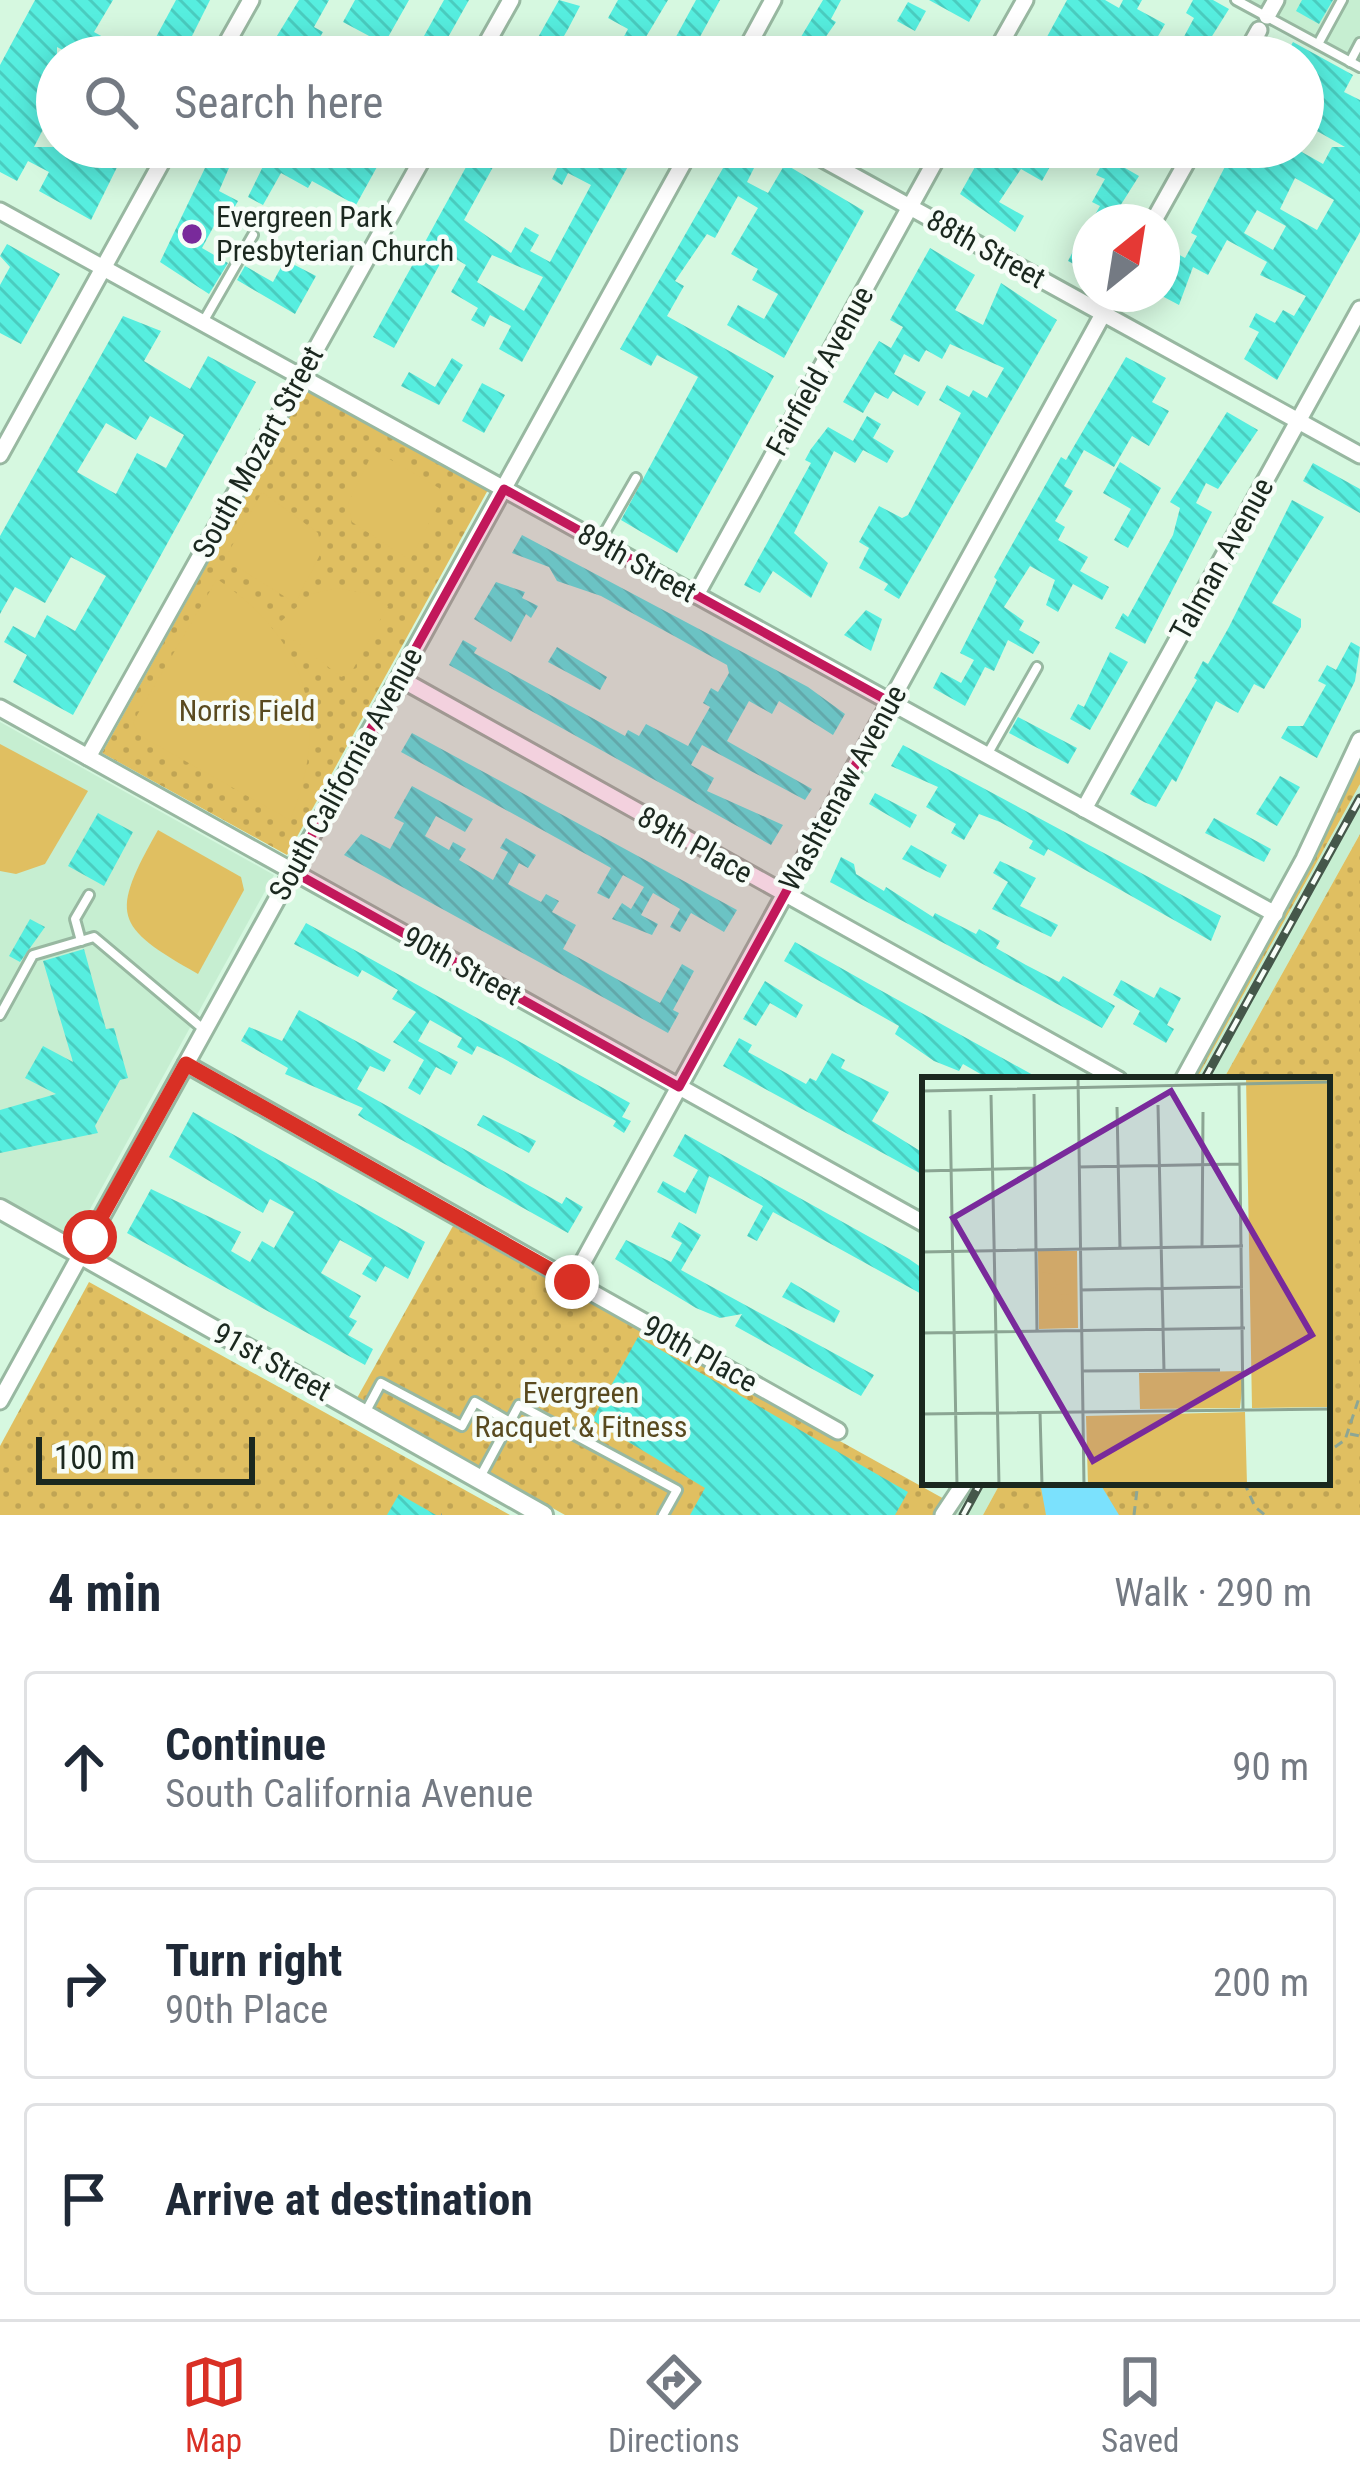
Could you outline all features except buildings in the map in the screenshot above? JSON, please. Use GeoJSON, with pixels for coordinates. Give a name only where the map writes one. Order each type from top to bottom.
{"type":"FeatureCollection","features":[{"type":"Feature","properties":{"kind":"street"},"geometry":{"type":"LineString","coordinates":[[230,36],[250,0]]}},
{"type":"Feature","properties":{"kind":"street"},"geometry":{"type":"LineString","coordinates":[[491,36],[511,0]]}},
{"type":"Feature","properties":{"kind":"street"},"geometry":{"type":"LineString","coordinates":[[753,36],[773,0]]}},
{"type":"Feature","properties":{"kind":"street"},"geometry":{"type":"LineString","coordinates":[[1005,36],[1025,0]]}},
{"type":"Feature","properties":{"kind":"street"},"geometry":{"type":"LineString","coordinates":[[1256,36],[1276,0]]}},
{"type":"Feature","properties":{"kind":"street"},"geometry":{"type":"LineString","coordinates":[[0,454],[158,168]]}},
{"type":"Feature","properties":{"kind":"street","name":"South Mozart Street"},"geometry":{"type":"LineString","coordinates":[[88,757],[417,168]]}},
{"type":"Feature","properties":{"kind":"street","name":"South California Avenue"},"geometry":{"type":"LineString","coordinates":[[0,1401],[680,168]]}},
{"type":"Feature","properties":{"kind":"street","name":"88th Street"},"geometry":{"type":"LineString","coordinates":[[839,168],[1360,454]]}},
{"type":"Feature","properties":{"kind":"street","name":"Fairfield Avenue"},"geometry":{"type":"LineString","coordinates":[[696,595],[932,168]]}},
{"type":"Feature","properties":{"kind":"street"},"geometry":{"type":"LineString","coordinates":[[1164,204],[1184,168]]}},
{"type":"Feature","properties":{"kind":"street","name":"89th Street"},"geometry":{"type":"LineString","coordinates":[[0,211],[1275,914]]}},
{"type":"Feature","properties":{"kind":"street","name":"Talman Avenue"},"geometry":{"type":"LineString","coordinates":[[1084,809],[1360,308]]}},
{"type":"Feature","properties":{"kind":"street","name":"Washtenaw Avenue"},"geometry":{"type":"LineString","coordinates":[[572,1282],[1103,313]]}},
{"type":"Feature","properties":{"kind":"street","name":"89th Place"},"geometry":{"type":"LineString","coordinates":[[399,678],[1114,1077]]}},
{"type":"Feature","properties":{"kind":"street","name":"90th Street"},"geometry":{"type":"LineString","coordinates":[[0,708],[922,1222]]}},
{"type":"Feature","properties":{"kind":"street"},"geometry":{"type":"LineString","coordinates":[[1186,1077],[1275,914],[1360,740]]}},
{"type":"Feature","properties":{"kind":"street","name":"90th Place"},"geometry":{"type":"LineString","coordinates":[[186,1064],[838,1431]]}},
{"type":"Feature","properties":{"kind":"street","name":"91st Street"},"geometry":{"type":"LineString","coordinates":[[0,1210],[538,1514]]}},
{"type":"Feature","properties":{"kind":"street"},"geometry":{"type":"LineString","coordinates":[[943,1515],[963,1485]]}},
{"type":"Feature","properties":{"kind":"lane"},"geometry":{"type":"LineString","coordinates":[[1236,0],[1263,23],[1297,36]]}},
{"type":"Feature","properties":{"kind":"lane"},"geometry":{"type":"LineString","coordinates":[[1322,36],[1342,0]]}},
{"type":"Feature","properties":{"kind":"lane"},"geometry":{"type":"LineString","coordinates":[[1350,62],[1360,43]]}},
{"type":"Feature","properties":{"kind":"lane"},"geometry":{"type":"LineString","coordinates":[[1324,47],[1360,68]]}},
{"type":"Feature","properties":{"kind":"lane"},"geometry":{"type":"LineString","coordinates":[[203,323],[253,235]]}},
{"type":"Feature","properties":{"kind":"lane"},"geometry":{"type":"LineString","coordinates":[[599,542],[636,478]]}},
{"type":"Feature","properties":{"kind":"lane"},"geometry":{"type":"LineString","coordinates":[[987,755],[1037,667]]}},
{"type":"Feature","properties":{"kind":"lane"},"geometry":{"type":"LineString","coordinates":[[82,940],[75,919],[88,895]]}},
{"type":"Feature","properties":{"kind":"lane"},"geometry":{"type":"LineString","coordinates":[[0,1015],[32,955],[94,937],[205,1030]]}},
{"type":"Feature","properties":{"kind":"lane"},"geometry":{"type":"LineString","coordinates":[[364,1414],[381,1383],[462,1426],[475,1402],[510,1421]]}},
{"type":"Feature","properties":{"kind":"lane"},"geometry":{"type":"LineString","coordinates":[[479,1479],[519,1405],[676,1490],[663,1515]]}},
{"type":"Feature","properties":{"kind":"path"},"geometry":{"type":"LineString","coordinates":[[1335,1447],[1348,1434],[1360,1395]]}},
{"type":"Feature","properties":{"kind":"path"},"geometry":{"type":"LineString","coordinates":[[1348,1434],[1360,1436]]}},
{"type":"Feature","properties":{"kind":"path"},"geometry":{"type":"LineString","coordinates":[[1134,1515],[1138,1485]]}},
{"type":"Feature","properties":{"kind":"path"},"geometry":{"type":"LineString","coordinates":[[1245,1485],[1255,1507],[1265,1515]]}},
{"type":"Feature","properties":{"kind":"highlighted area"},"geometry":{"type":"Polygon","coordinates":[[[504,489],[890,702],[679,1087],[292,871],[504,489]]]}},
{"type":"Feature","properties":{"kind":"shaded area"},"geometry":{"type":"Polygon","coordinates":[[[1236,0],[1360,0],[1360,67],[1324,48],[1324,36],[1303,36],[1236,0]]]}},
{"type":"Feature","properties":{"kind":"shaded area"},"geometry":{"type":"Polygon","coordinates":[[[0,722],[274,875],[73,1240],[0,1199],[0,722]]]}},
{"type":"Feature","properties":{"kind":"shaded area"},"geometry":{"type":"Polygon","coordinates":[[[1360,784],[1360,834],[1225,1077],[1198,1077],[1360,784]]]}},
{"type":"Feature","properties":{"kind":"shaded area"},"geometry":{"type":"Polygon","coordinates":[[[969,1485],[999,1485],[983,1515],[950,1515],[969,1485]]]}},
{"type":"Feature","properties":{"kind":"green space","name":"Norris Field"},"geometry":{"type":"Polygon","coordinates":[[[306,387],[489,488],[287,855],[102,753],[306,387]]]}},
{"type":"Feature","properties":{"kind":"green space"},"geometry":{"type":"Polygon","coordinates":[[[374,450],[439,488],[442,498],[410,560],[352,522],[348,503],[374,450]]]}},
{"type":"Feature","properties":{"kind":"green space"},"geometry":{"type":"Polygon","coordinates":[[[262,492],[318,533],[322,551],[295,603],[231,563],[228,553],[262,492]]]}},
{"type":"Feature","properties":{"kind":"green space"},"geometry":{"type":"Polygon","coordinates":[[[217,579],[272,628],[303,684],[309,749],[290,820],[139,735],[133,722],[217,579]]]}},
{"type":"Feature","properties":{"kind":"green space"},"geometry":{"type":"Polygon","coordinates":[[[337,588],[365,593],[388,606],[351,673],[341,677],[276,626],[311,594],[337,588]]]}},
{"type":"Feature","properties":{"kind":"green space"},"geometry":{"type":"Polygon","coordinates":[[[0,744],[88,791],[45,864],[16,874],[0,871],[0,744]]]}},
{"type":"Feature","properties":{"kind":"green space"},"geometry":{"type":"Polygon","coordinates":[[[1360,753],[1360,784],[1198,1077],[1191,1077],[1360,753]]]}},
{"type":"Feature","properties":{"kind":"green space"},"geometry":{"type":"Polygon","coordinates":[[[158,830],[241,877],[244,890],[198,974],[149,943],[128,916],[132,882],[158,830]]]}},
{"type":"Feature","properties":{"kind":"green space"},"geometry":{"type":"Polygon","coordinates":[[[1360,834],[1360,1515],[983,1515],[999,1485],[1330,1485],[1330,1077],[1225,1077],[1360,834]]]}},
{"type":"Feature","properties":{"kind":"green space","name":"Evergreen Racquet & Fitness"},"geometry":{"type":"Polygon","coordinates":[[[453,1226],[946,1500],[936,1515],[565,1515],[357,1398],[453,1226]]]}},
{"type":"Feature","properties":{"kind":"green space"},"geometry":{"type":"Polygon","coordinates":[[[89,1282],[510,1515],[0,1515],[0,1446],[89,1282]]]}},
{"type":"Feature","properties":{"kind":"water"},"geometry":{"type":"Polygon","coordinates":[[[1041,1485],[1101,1485],[1119,1515],[1046,1515],[1041,1485]]]}},
{"type":"Feature","properties":{"kind":"railway"},"geometry":{"type":"LineString","coordinates":[[1206,1077],[1360,798]]}},
{"type":"Feature","properties":{"kind":"railway"},"geometry":{"type":"LineString","coordinates":[[963,1515],[979,1485]]}},
{"type":"Feature","properties":{"kind":"place","name":"Evergreen Park Presbyterian Church"},"geometry":{"type":"Point","coordinates":[192,234]}},
{"type":"Feature","properties":{"kind":"route"},"geometry":{"type":"LineString","coordinates":[[90,1237],[186,1064],[572,1282]]}}]}
